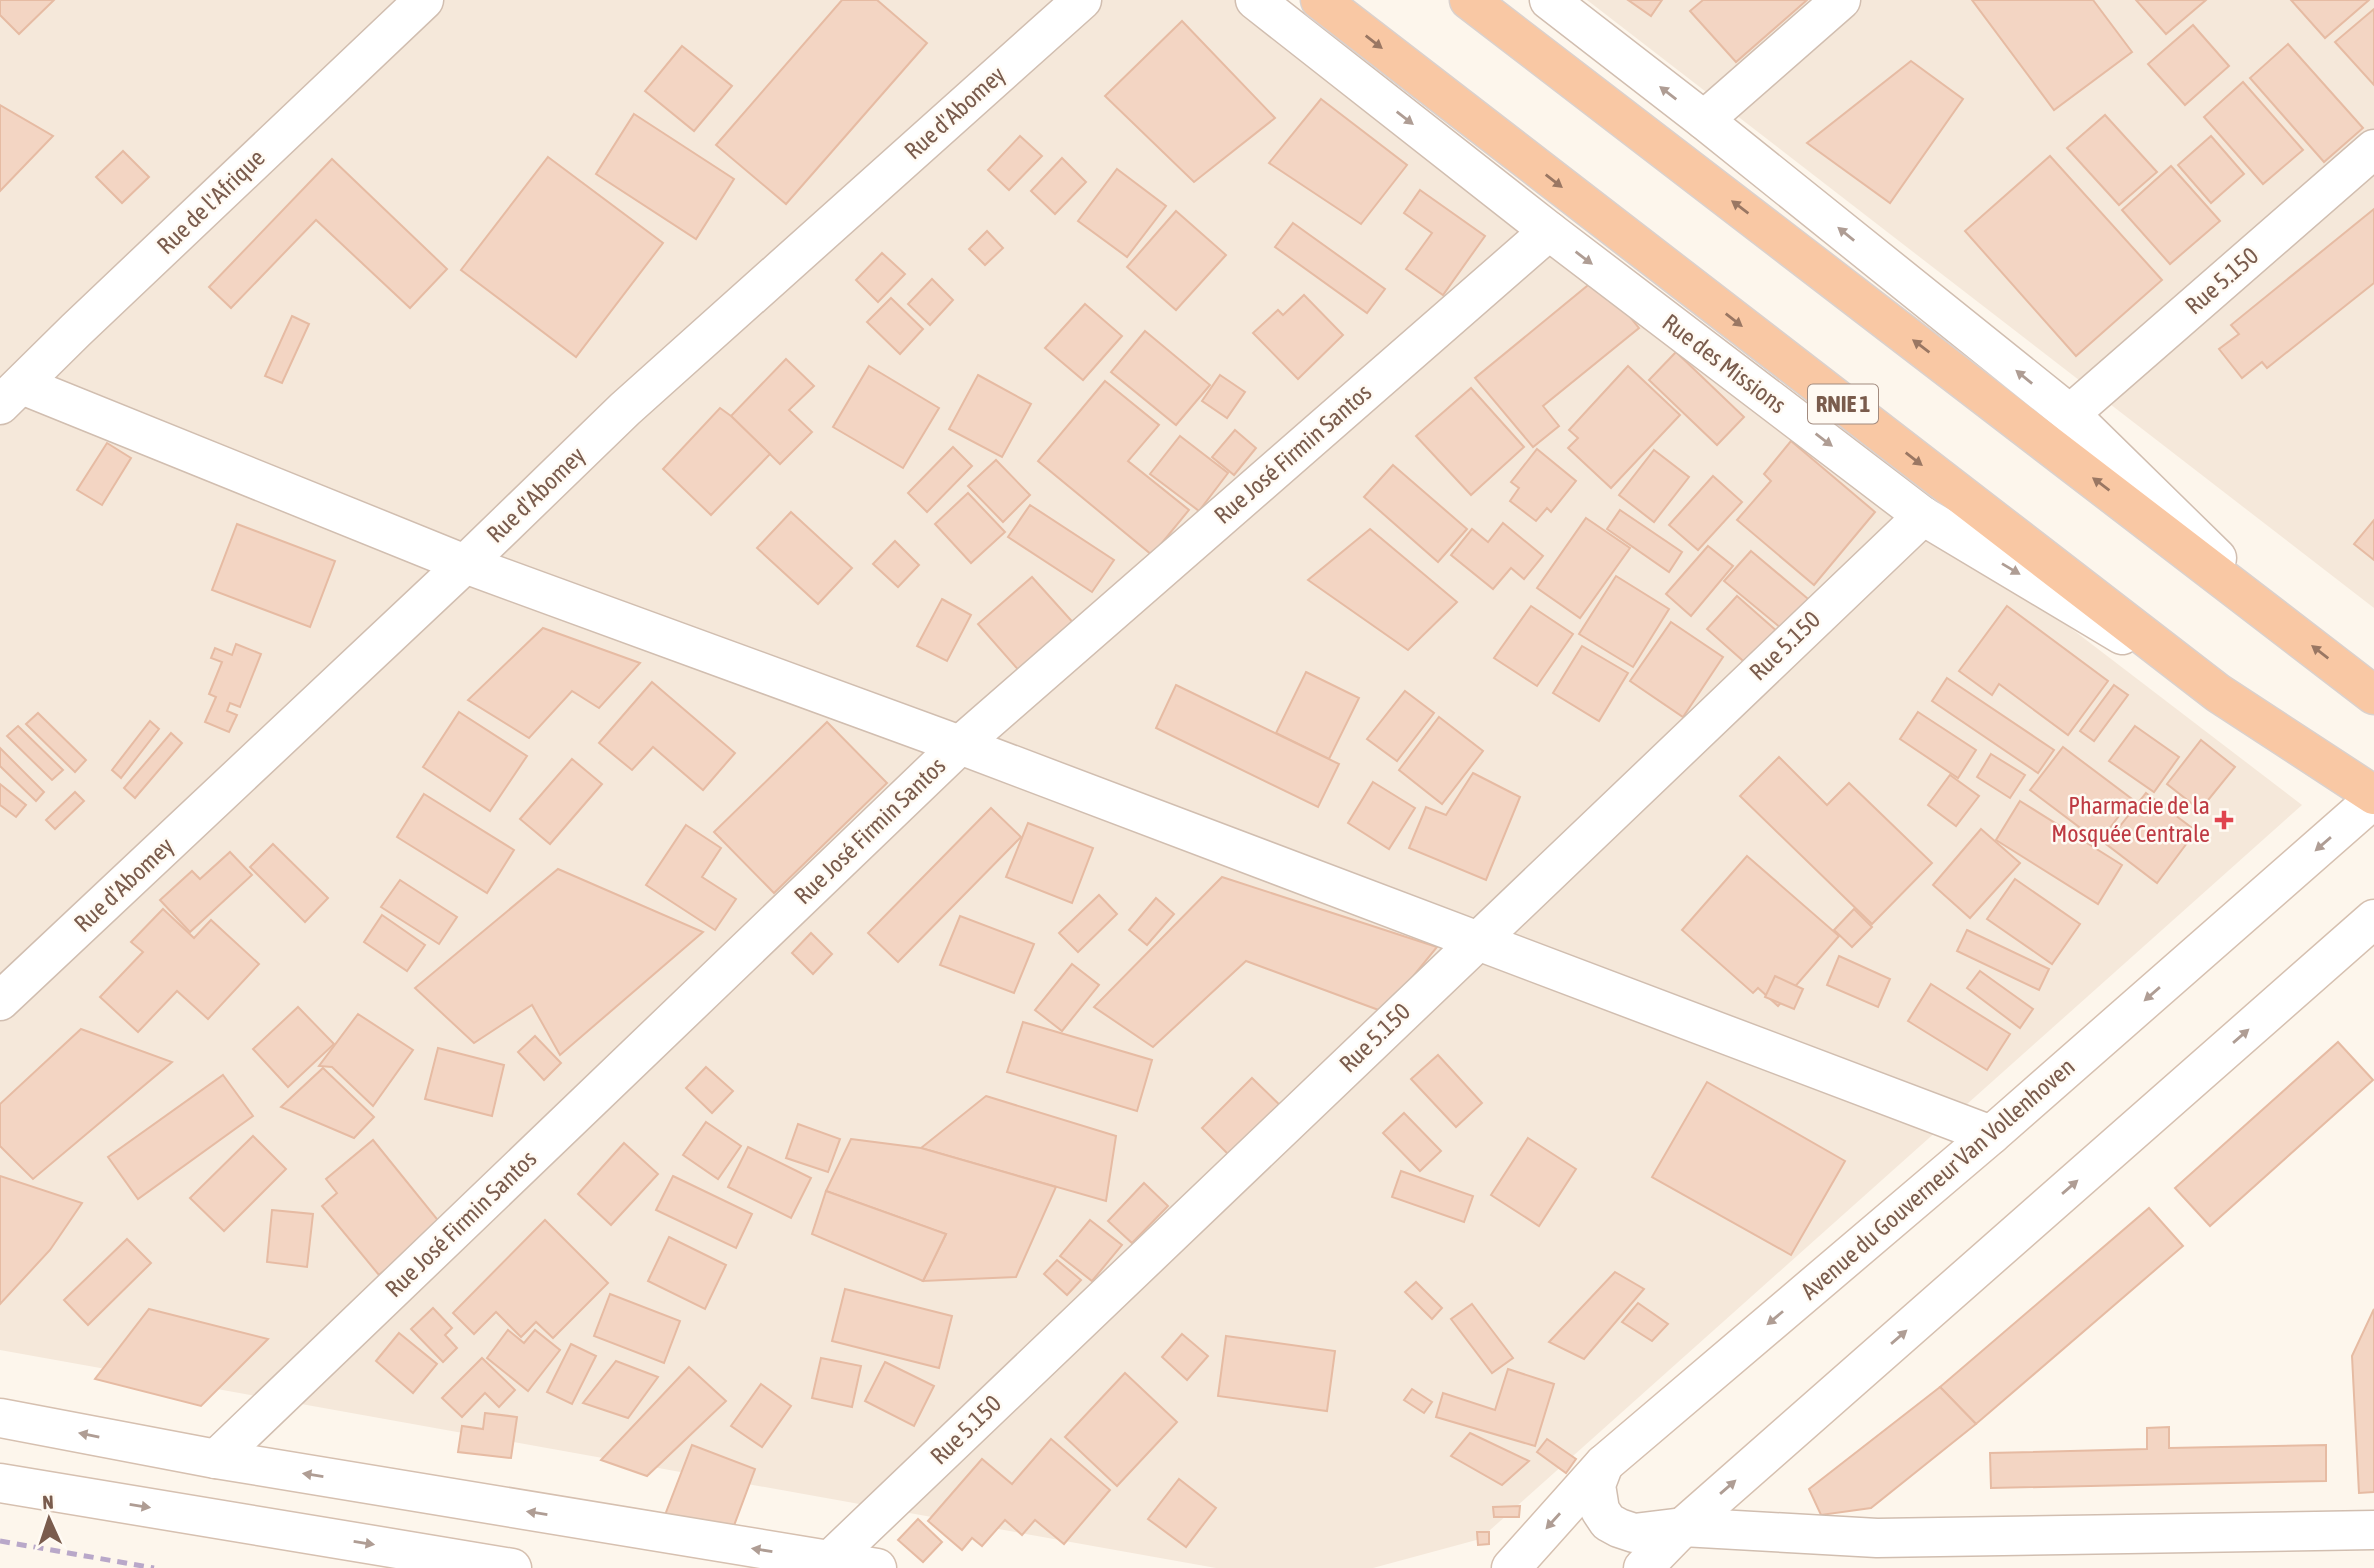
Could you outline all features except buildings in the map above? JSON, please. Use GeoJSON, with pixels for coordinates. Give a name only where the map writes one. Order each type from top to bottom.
{"type":"FeatureCollection","features":[{"type":"Feature","properties":{"kind":"highway","name":"Rue des Missions"},"geometry":{"type":"LineString","coordinates":[[1320,0],[2218,693],[2374,797]]}},
{"type":"Feature","properties":{"kind":"highway"},"geometry":{"type":"LineString","coordinates":[[1469,0],[2374,695]]}},
{"type":"Feature","properties":{"kind":"street","name":"Rue de l'Afrique"},"geometry":{"type":"LineString","coordinates":[[11,395],[424,0]]}},
{"type":"Feature","properties":{"kind":"street","name":"Rue d'Abomey"},"geometry":{"type":"LineString","coordinates":[[0,1001],[625,410],[1082,0]]}},
{"type":"Feature","properties":{"kind":"street","name":"Rue des Missions"},"geometry":{"type":"LineString","coordinates":[[1255,0],[1549,231],[1923,516],[2218,693]]}},
{"type":"Feature","properties":{"kind":"street"},"geometry":{"type":"LineString","coordinates":[[1549,0],[1704,120],[2070,414],[2286,626]]}},
{"type":"Feature","properties":{"kind":"street"},"geometry":{"type":"LineString","coordinates":[[1704,120],[1841,0]]}},
{"type":"Feature","properties":{"kind":"street","name":"Rue 5.150"},"geometry":{"type":"LineString","coordinates":[[2070,414],[2374,149]]}},
{"type":"Feature","properties":{"kind":"street","name":"Rue José Firmin Santos"},"geometry":{"type":"LineString","coordinates":[[216,1459],[960,745],[1549,231]]}},
{"type":"Feature","properties":{"kind":"street"},"geometry":{"type":"LineString","coordinates":[[11,395],[960,745],[1991,1135]]}},
{"type":"Feature","properties":{"kind":"street","name":"Rue 5.150"},"geometry":{"type":"LineString","coordinates":[[829,1561],[1923,516]]}},
{"type":"Feature","properties":{"kind":"street","name":"Avenue du Gouverneur Van Vollenhoven"},"geometry":{"type":"LineString","coordinates":[[1511,1568],[1604,1464],[1991,1135],[2374,797]]}},
{"type":"Feature","properties":{"kind":"street"},"geometry":{"type":"LineString","coordinates":[[1643,1568],[1683,1527],[2374,919]]}},
{"type":"Feature","properties":{"kind":"street"},"geometry":{"type":"LineString","coordinates":[[0,1418],[216,1459],[877,1568]]}},
{"type":"Feature","properties":{"kind":"street"},"geometry":{"type":"LineString","coordinates":[[1604,1464],[1596,1485],[1600,1510],[1608,1522],[1634,1533],[1683,1527],[1877,1538],[2374,1530]]}},
{"type":"Feature","properties":{"kind":"street"},"geometry":{"type":"LineString","coordinates":[[0,1483],[512,1568]]}},
{"type":"Feature","properties":{"kind":"shaded area"},"geometry":{"type":"Polygon","coordinates":[[[0,0],[1250,0],[2302,805],[1480,1539],[1373,1568],[1216,1568],[0,1350],[0,0]]]}},
{"type":"Feature","properties":{"kind":"shaded area"},"geometry":{"type":"Polygon","coordinates":[[[1587,0],[2374,0],[2374,608],[1587,0]]]}},
{"type":"Feature","properties":{"kind":"railway"},"geometry":{"type":"LineString","coordinates":[[0,1541],[154,1568]]}},
{"type":"Feature","properties":{"kind":"place","name":"Pharmacie de la Mosquée Centrale"},"geometry":{"type":"Point","coordinates":[2224,820]}}]}
